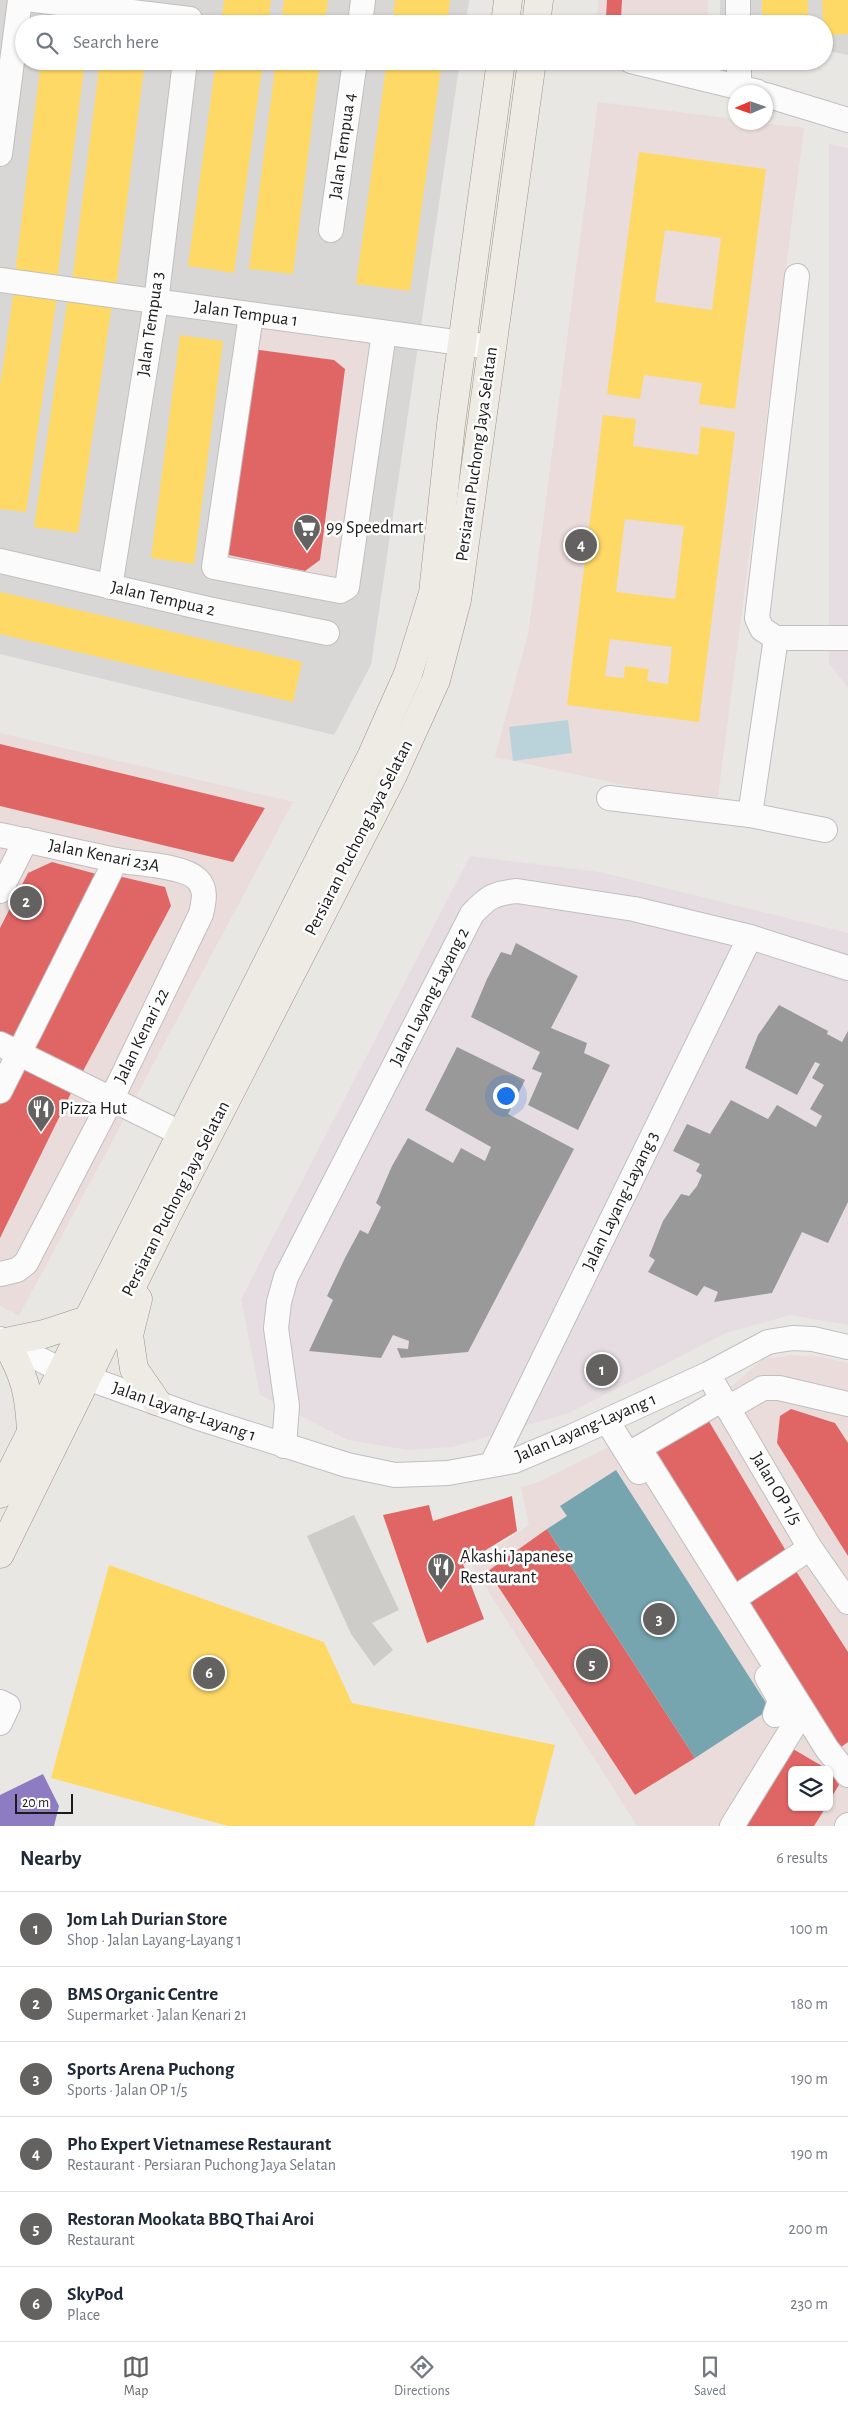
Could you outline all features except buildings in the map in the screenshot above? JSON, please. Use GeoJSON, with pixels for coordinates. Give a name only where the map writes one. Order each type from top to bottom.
{"type":"FeatureCollection","features":[{"type":"Feature","properties":{"kind":"main road"},"geometry":{"type":"LineString","coordinates":[[506,15],[508,0]]}},
{"type":"Feature","properties":{"kind":"main road"},"geometry":{"type":"LineString","coordinates":[[537,15],[539,0]]}},
{"type":"Feature","properties":{"kind":"main road","name":"Persiaran Puchong Jaya Selatan"},"geometry":{"type":"LineString","coordinates":[[0,1494],[31,1431],[76,1374],[90,1319],[372,755],[408,674],[433,593],[462,343],[500,70]]}},
{"type":"Feature","properties":{"kind":"main road","name":"Persiaran Puchong Jaya Selatan"},"geometry":{"type":"LineString","coordinates":[[0,1554],[76,1374],[167,1215],[392,777],[436,680],[457,600],[531,70]]}},
{"type":"Feature","properties":{"kind":"main road"},"geometry":{"type":"LineString","coordinates":[[156,1401],[134,1369],[130,1335],[136,1303],[157,1250],[167,1215]]}},
{"type":"Feature","properties":{"kind":"main road"},"geometry":{"type":"LineString","coordinates":[[31,1431],[29,1396],[18,1364],[3,1340],[44,1334],[90,1319]]}},
{"type":"Feature","properties":{"kind":"street"},"geometry":{"type":"LineString","coordinates":[[18,15],[20,0]]}},
{"type":"Feature","properties":{"kind":"street"},"geometry":{"type":"LineString","coordinates":[[34,0],[191,14]]}},
{"type":"Feature","properties":{"kind":"street"},"geometry":{"type":"LineString","coordinates":[[362,15],[364,0]]}},
{"type":"Feature","properties":{"kind":"street"},"geometry":{"type":"LineString","coordinates":[[738,0],[738,15]]}},
{"type":"Feature","properties":{"kind":"street"},"geometry":{"type":"LineString","coordinates":[[0,154],[15,38]]}},
{"type":"Feature","properties":{"kind":"street","name":"Jalan Tempua 3"},"geometry":{"type":"LineString","coordinates":[[110,587],[156,302],[184,70]]}},
{"type":"Feature","properties":{"kind":"street","name":"Jalan Tempua 4"},"geometry":{"type":"LineString","coordinates":[[331,230],[354,70]]}},
{"type":"Feature","properties":{"kind":"street"},"geometry":{"type":"LineString","coordinates":[[668,70],[728,85]]}},
{"type":"Feature","properties":{"kind":"street"},"geometry":{"type":"LineString","coordinates":[[742,70],[746,85]]}},
{"type":"Feature","properties":{"kind":"street"},"geometry":{"type":"LineString","coordinates":[[773,97],[848,120]]}},
{"type":"Feature","properties":{"kind":"street"},"geometry":{"type":"LineString","coordinates":[[797,276],[757,618],[762,629],[776,638],[848,638]]}},
{"type":"Feature","properties":{"kind":"street","name":"Jalan Tempua 1"},"geometry":{"type":"LineString","coordinates":[[0,280],[492,347]]}},
{"type":"Feature","properties":{"kind":"street"},"geometry":{"type":"LineString","coordinates":[[251,315],[214,567],[340,591],[347,587],[384,332]]}},
{"type":"Feature","properties":{"kind":"street","name":"Jalan Tempua 2"},"geometry":{"type":"LineString","coordinates":[[0,561],[110,587],[327,633]]}},
{"type":"Feature","properties":{"kind":"street"},"geometry":{"type":"LineString","coordinates":[[750,815],[776,638]]}},
{"type":"Feature","properties":{"kind":"street"},"geometry":{"type":"LineString","coordinates":[[609,798],[750,815],[825,830]]}},
{"type":"Feature","properties":{"kind":"street","name":"Jalan Kenari 23A"},"geometry":{"type":"LineString","coordinates":[[0,835],[116,860],[184,872],[195,877],[203,886]]}},
{"type":"Feature","properties":{"kind":"street"},"geometry":{"type":"LineString","coordinates":[[0,891],[26,840]]}},
{"type":"Feature","properties":{"kind":"street"},"geometry":{"type":"LineString","coordinates":[[0,1091],[10,1048],[116,860]]}},
{"type":"Feature","properties":{"kind":"street","name":"Jalan Kenari 22"},"geometry":{"type":"LineString","coordinates":[[0,1274],[17,1270],[26,1263],[111,1100],[201,914],[204,900],[203,886]]}},
{"type":"Feature","properties":{"kind":"street","name":"Jalan Layang-Layang 2"},"geometry":{"type":"LineString","coordinates":[[284,1446],[287,1406],[276,1328],[279,1302],[286,1276],[472,914],[484,901],[498,893],[517,891],[634,909],[750,937],[848,968]]}},
{"type":"Feature","properties":{"kind":"street","name":"Jalan Layang-Layang 3"},"geometry":{"type":"LineString","coordinates":[[492,1464],[750,937]]}},
{"type":"Feature","properties":{"kind":"street"},"geometry":{"type":"LineString","coordinates":[[10,1048],[182,1134]]}},
{"type":"Feature","properties":{"kind":"street","name":"Jalan Layang-Layang 1"},"geometry":{"type":"LineString","coordinates":[[3,1340],[76,1374],[156,1401],[196,1418],[347,1465],[395,1475],[448,1473],[530,1455],[708,1374],[768,1342],[792,1338],[812,1338],[848,1347]]}},
{"type":"Feature","properties":{"kind":"street","name":"Jalan OP 1/5"},"geometry":{"type":"LineString","coordinates":[[708,1374],[810,1548],[848,1602]]}},
{"type":"Feature","properties":{"kind":"street"},"geometry":{"type":"LineString","coordinates":[[848,1421],[842,1402],[779,1388],[763,1388],[725,1404],[639,1448],[827,1749],[848,1775]]}},
{"type":"Feature","properties":{"kind":"street"},"geometry":{"type":"LineString","coordinates":[[607,1421],[774,1689],[780,1700],[775,1716]]}},
{"type":"Feature","properties":{"kind":"street"},"geometry":{"type":"LineString","coordinates":[[744,1592],[810,1548]]}},
{"type":"Feature","properties":{"kind":"street"},"geometry":{"type":"LineString","coordinates":[[732,1826],[803,1711]]}},
{"type":"Feature","properties":{"kind":"shaded area"},"geometry":{"type":"Polygon","coordinates":[[[0,0],[469,0],[467,15],[15,15],[15,70],[459,70],[371,665],[334,735],[0,654],[0,0]]]}},
{"type":"Feature","properties":{"kind":"shaded area"},"geometry":{"type":"Polygon","coordinates":[[[598,0],[708,0],[708,15],[597,15],[598,0]]]}},
{"type":"Feature","properties":{"kind":"shaded area"},"geometry":{"type":"Polygon","coordinates":[[[720,0],[848,0],[848,55],[833,52],[833,15],[720,15],[720,0]]]}},
{"type":"Feature","properties":{"kind":"shaded area"},"geometry":{"type":"Polygon","coordinates":[[[598,102],[728,118],[728,130],[773,130],[773,125],[804,128],[717,805],[495,757],[529,630],[598,102]]]}},
{"type":"Feature","properties":{"kind":"shaded area"},"geometry":{"type":"Polygon","coordinates":[[[829,144],[848,148],[848,688],[829,663],[829,144]]]}},
{"type":"Feature","properties":{"kind":"shaded area"},"geometry":{"type":"Polygon","coordinates":[[[254,322],[376,339],[341,583],[219,563],[254,322]]]}},
{"type":"Feature","properties":{"kind":"shaded area"},"geometry":{"type":"Polygon","coordinates":[[[0,733],[293,802],[19,1316],[0,1306],[0,733]]]}},
{"type":"Feature","properties":{"kind":"shaded area"},"geometry":{"type":"Polygon","coordinates":[[[470,856],[600,872],[848,933],[848,1325],[790,1315],[726,1333],[569,1413],[452,1447],[408,1450],[348,1440],[260,1395],[241,1299],[470,856]]]}},
{"type":"Feature","properties":{"kind":"shaded area"},"geometry":{"type":"Polygon","coordinates":[[[792,1355],[821,1357],[848,1363],[848,1826],[637,1826],[471,1564],[529,1525],[521,1487],[539,1482],[733,1385],[763,1359],[792,1355]]]}},
{"type":"Feature","properties":{"kind":"water"},"geometry":{"type":"Polygon","coordinates":[[[568,720],[572,753],[513,761],[509,727],[568,720]]]}},
{"type":"Feature","properties":{"kind":"place","name":"Pho Expert Vietnamese Restaurant"},"geometry":{"type":"Point","coordinates":[581,545]}},
{"type":"Feature","properties":{"kind":"place","name":"99 Speedmart"},"geometry":{"type":"Point","coordinates":[307,552]}},
{"type":"Feature","properties":{"kind":"place","name":"BMS Organic Centre"},"geometry":{"type":"Point","coordinates":[26,902]}},
{"type":"Feature","properties":{"kind":"place","name":"Pizza Hut"},"geometry":{"type":"Point","coordinates":[41,1133]}},
{"type":"Feature","properties":{"kind":"place","name":"Jom Lah Durian Store"},"geometry":{"type":"Point","coordinates":[602,1370]}},
{"type":"Feature","properties":{"kind":"place","name":"Akashi Japanese Restaurant"},"geometry":{"type":"Point","coordinates":[441,1591]}},
{"type":"Feature","properties":{"kind":"place","name":"Sports Arena Puchong"},"geometry":{"type":"Point","coordinates":[659,1619]}},
{"type":"Feature","properties":{"kind":"place","name":"Restoran Mookata BBQ Thai Aroi"},"geometry":{"type":"Point","coordinates":[592,1664]}},
{"type":"Feature","properties":{"kind":"place","name":"SkyPod"},"geometry":{"type":"Point","coordinates":[209,1673]}}]}
